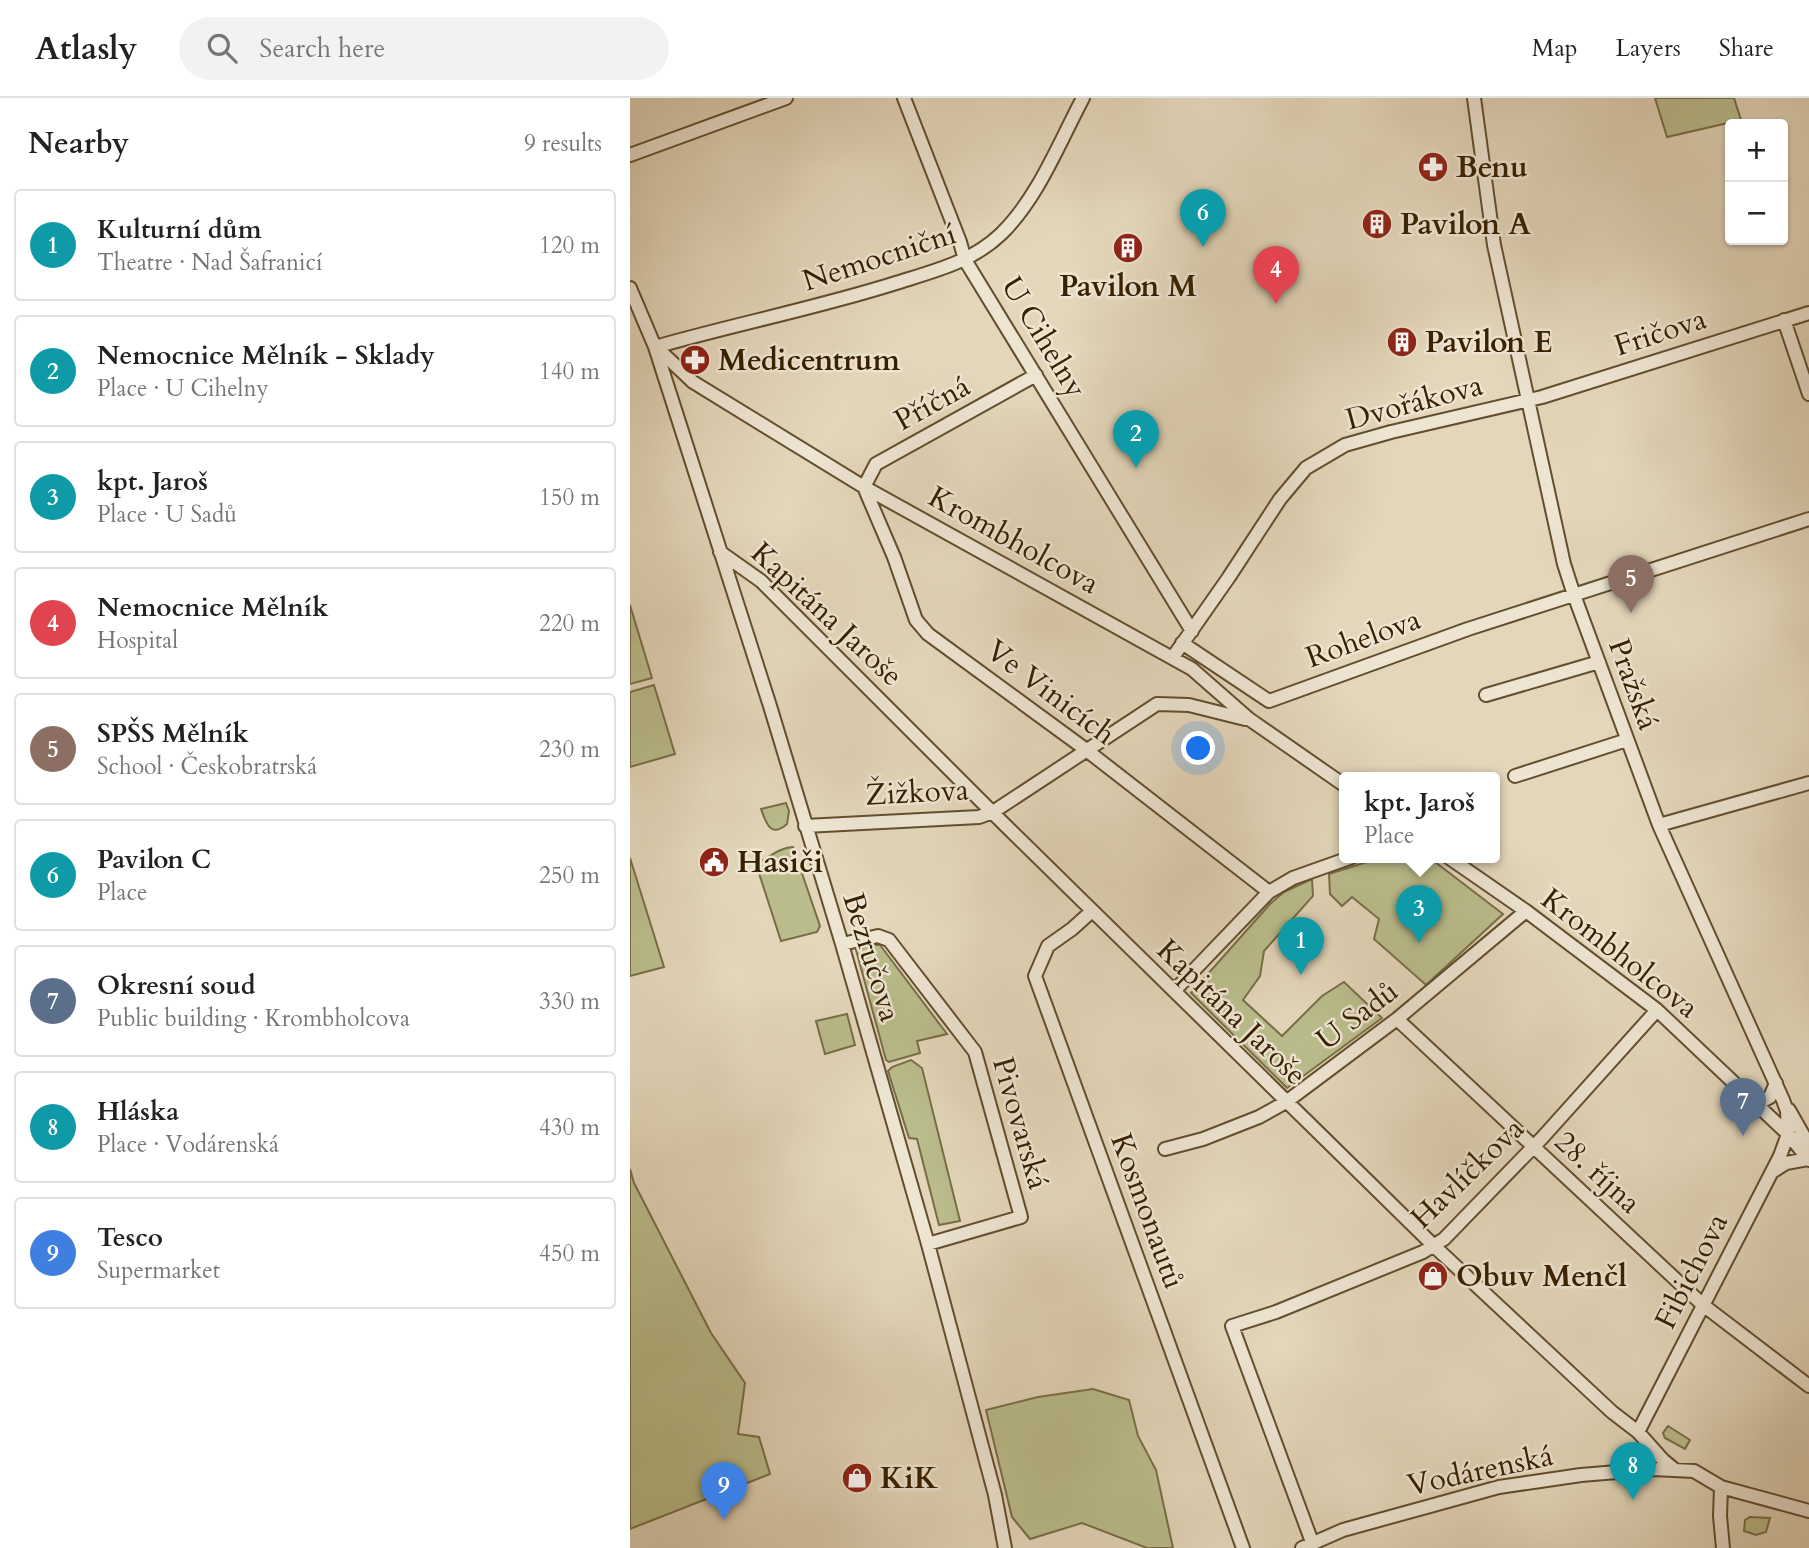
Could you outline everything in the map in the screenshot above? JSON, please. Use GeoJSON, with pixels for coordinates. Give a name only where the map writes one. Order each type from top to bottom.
{"type":"FeatureCollection","features":[{"type":"Feature","properties":{"kind":"street"},"geometry":{"type":"LineString","coordinates":[[630,155],[786,98]]}},
{"type":"Feature","properties":{"kind":"street","name":"U Cihelny"},"geometry":{"type":"LineString","coordinates":[[904,98],[965,260],[1192,631]]}},
{"type":"Feature","properties":{"kind":"street","name":"Nemocniční"},"geometry":{"type":"LineString","coordinates":[[655,346],[854,296],[965,260],[986,247],[1014,219],[1037,185],[1083,98]]}},
{"type":"Feature","properties":{"kind":"street","name":"Pražská"},"geometry":{"type":"LineString","coordinates":[[1474,98],[1494,245],[1564,564],[1660,825],[1776,1083],[1787,1111],[1788,1134],[1809,1160]]}},
{"type":"Feature","properties":{"kind":"street","name":"Bezručova"},"geometry":{"type":"LineString","coordinates":[[630,288],[655,346],[770,706],[842,944],[928,1244],[995,1495],[1005,1548]]}},
{"type":"Feature","properties":{"kind":"street","name":"Fričova"},"geometry":{"type":"LineString","coordinates":[[1528,401],[1809,313]]}},
{"type":"Feature","properties":{"kind":"street"},"geometry":{"type":"LineString","coordinates":[[1784,320],[1809,394]]}},
{"type":"Feature","properties":{"kind":"street","name":"Krombholcova"},"geometry":{"type":"LineString","coordinates":[[655,346],[693,382],[864,487],[1192,668],[1251,720],[1339,782]]}},
{"type":"Feature","properties":{"kind":"street","name":"Příčná"},"geometry":{"type":"LineString","coordinates":[[864,487],[876,464],[1036,375]]}},
{"type":"Feature","properties":{"kind":"street","name":"Dvořákova"},"geometry":{"type":"LineString","coordinates":[[1192,631],[1280,499],[1306,468],[1345,445],[1528,401]]}},
{"type":"Feature","properties":{"kind":"street","name":"Ve Vinicích"},"geometry":{"type":"LineString","coordinates":[[864,487],[916,620],[928,634],[1085,749],[1269,892]]}},
{"type":"Feature","properties":{"kind":"street"},"geometry":{"type":"LineString","coordinates":[[1574,595],[1809,519]]}},
{"type":"Feature","properties":{"kind":"street","name":"Kapitána Jaroše"},"geometry":{"type":"LineString","coordinates":[[720,552],[761,581],[1286,1102],[1434,1246],[1612,1412],[1638,1432],[1663,1460],[1675,1470],[1694,1471],[1721,1487],[1809,1510]]}},
{"type":"Feature","properties":{"kind":"street","name":"Rohelova"},"geometry":{"type":"LineString","coordinates":[[1182,643],[1269,701],[1468,629],[1574,595]]}},
{"type":"Feature","properties":{"kind":"street"},"geometry":{"type":"LineString","coordinates":[[1173,657],[1192,631]]}},
{"type":"Feature","properties":{"kind":"street"},"geometry":{"type":"LineString","coordinates":[[1486,695],[1598,662]]}},
{"type":"Feature","properties":{"kind":"street","name":"Žižkova"},"geometry":{"type":"LineString","coordinates":[[805,826],[979,817],[993,812],[1157,704],[1189,705],[1251,720]]}},
{"type":"Feature","properties":{"kind":"street"},"geometry":{"type":"LineString","coordinates":[[1515,776],[1627,740]]}},
{"type":"Feature","properties":{"kind":"street"},"geometry":{"type":"LineString","coordinates":[[1660,825],[1809,783]]}},
{"type":"Feature","properties":{"kind":"street"},"geometry":{"type":"LineString","coordinates":[[1174,991],[1269,892],[1293,878],[1339,862]]}},
{"type":"Feature","properties":{"kind":"street","name":"Krombholcova"},"geometry":{"type":"LineString","coordinates":[[1457,863],[1526,911],[1657,1010],[1750,1101],[1788,1134]]}},
{"type":"Feature","properties":{"kind":"street","name":"Kosmonautů"},"geometry":{"type":"LineString","coordinates":[[1092,911],[1048,946],[1035,976],[1243,1548]]}},
{"type":"Feature","properties":{"kind":"street","name":"U Sadů"},"geometry":{"type":"LineString","coordinates":[[1166,1149],[1259,1117],[1286,1102],[1397,1019],[1526,911]]}},
{"type":"Feature","properties":{"kind":"street","name":"Pivovarská"},"geometry":{"type":"LineString","coordinates":[[842,944],[878,936],[889,940],[975,1052],[1021,1217],[928,1244]]}},
{"type":"Feature","properties":{"kind":"street","name":"Havlíčkova"},"geometry":{"type":"LineString","coordinates":[[1307,1545],[1232,1326],[1276,1312],[1434,1246],[1444,1239],[1533,1147],[1657,1010]]}},
{"type":"Feature","properties":{"kind":"street","name":"28. října"},"geometry":{"type":"LineString","coordinates":[[1397,1019],[1703,1305],[1809,1386]]}},
{"type":"Feature","properties":{"kind":"street"},"geometry":{"type":"LineString","coordinates":[[1750,1101],[1761,1102],[1770,1097],[1776,1083]]}},
{"type":"Feature","properties":{"kind":"street","name":"Pražská"},"geometry":{"type":"LineString","coordinates":[[1783,1100],[1809,1145]]}},
{"type":"Feature","properties":{"kind":"street","name":"Fibichova"},"geometry":{"type":"LineString","coordinates":[[1638,1432],[1772,1172],[1788,1134]]}},
{"type":"Feature","properties":{"kind":"street"},"geometry":{"type":"LineString","coordinates":[[1772,1172],[1778,1166],[1809,1160]]}},
{"type":"Feature","properties":{"kind":"street"},"geometry":{"type":"LineString","coordinates":[[1795,1162],[1809,1166]]}},
{"type":"Feature","properties":{"kind":"street","name":"Vodárenská"},"geometry":{"type":"LineString","coordinates":[[1307,1545],[1343,1530],[1499,1487],[1581,1475],[1653,1469],[1675,1470]]}},
{"type":"Feature","properties":{"kind":"street"},"geometry":{"type":"LineString","coordinates":[[1721,1487],[1723,1548]]}},
{"type":"Feature","properties":{"kind":"green space"},"geometry":{"type":"Polygon","coordinates":[[[1655,98],[1734,98],[1741,119],[1725,119],[1725,124],[1667,137],[1655,98]]]}},
{"type":"Feature","properties":{"kind":"green space"},"geometry":{"type":"Polygon","coordinates":[[[630,605],[652,678],[630,684],[630,605]]]}},
{"type":"Feature","properties":{"kind":"green space"},"geometry":{"type":"Polygon","coordinates":[[[654,685],[675,754],[630,767],[630,692],[654,685]]]}},
{"type":"Feature","properties":{"kind":"green space"},"geometry":{"type":"Polygon","coordinates":[[[786,803],[789,811],[787,824],[773,829],[761,809],[786,803]]]}},
{"type":"Feature","properties":{"kind":"green space"},"geometry":{"type":"Polygon","coordinates":[[[793,847],[820,926],[817,932],[781,941],[756,864],[778,851],[793,847]]]}},
{"type":"Feature","properties":{"kind":"green space"},"geometry":{"type":"Polygon","coordinates":[[[630,858],[664,967],[630,976],[630,858]]]}},
{"type":"Feature","properties":{"kind":"green space"},"geometry":{"type":"Polygon","coordinates":[[[1364,863],[1436,863],[1503,914],[1426,985],[1374,939],[1379,919],[1352,897],[1342,906],[1330,894],[1329,874],[1364,863]]]}},
{"type":"Feature","properties":{"kind":"green space"},"geometry":{"type":"Polygon","coordinates":[[[1312,879],[1313,896],[1264,951],[1260,976],[1243,1000],[1282,1036],[1322,996],[1344,982],[1382,1018],[1287,1088],[1191,993],[1270,904],[1284,892],[1312,879]]]}},
{"type":"Feature","properties":{"kind":"green space"},"geometry":{"type":"Polygon","coordinates":[[[880,945],[947,1034],[917,1041],[920,1053],[889,1062],[886,1060],[856,950],[880,945]]]}},
{"type":"Feature","properties":{"kind":"green space"},"geometry":{"type":"Polygon","coordinates":[[[847,1014],[855,1045],[825,1054],[816,1021],[847,1014]]]}},
{"type":"Feature","properties":{"kind":"green space"},"geometry":{"type":"Polygon","coordinates":[[[911,1060],[922,1068],[960,1221],[939,1225],[917,1139],[909,1138],[888,1071],[911,1060]]]}},
{"type":"Feature","properties":{"kind":"green space"},"geometry":{"type":"Polygon","coordinates":[[[630,1169],[634,1183],[711,1333],[745,1383],[738,1434],[759,1437],[770,1474],[630,1529],[630,1169]]]}},
{"type":"Feature","properties":{"kind":"green space"},"geometry":{"type":"Polygon","coordinates":[[[1093,1389],[1129,1400],[1138,1436],[1156,1470],[1173,1548],[1147,1548],[1082,1523],[1030,1539],[1012,1517],[986,1410],[1038,1397],[1093,1389]]]}},
{"type":"Feature","properties":{"kind":"green space"},"geometry":{"type":"Polygon","coordinates":[[[1668,1426],[1690,1440],[1685,1449],[1665,1438],[1663,1433],[1668,1426]]]}},
{"type":"Feature","properties":{"kind":"green space"},"geometry":{"type":"Polygon","coordinates":[[[1750,1517],[1770,1518],[1766,1532],[1756,1535],[1744,1531],[1745,1520],[1750,1517]]]}},
{"type":"Feature","properties":{"kind":"place","name":"Benu"},"geometry":{"type":"Point","coordinates":[1433,167]}},
{"type":"Feature","properties":{"kind":"place","name":"Pavilon A"},"geometry":{"type":"Point","coordinates":[1377,224]}},
{"type":"Feature","properties":{"kind":"place","name":"Pavilon C"},"geometry":{"type":"Point","coordinates":[1203,247]}},
{"type":"Feature","properties":{"kind":"place","name":"Pavilon M"},"geometry":{"type":"Point","coordinates":[1128,248]}},
{"type":"Feature","properties":{"kind":"place","name":"Nemocnice Mělník"},"geometry":{"type":"Point","coordinates":[1276,304]}},
{"type":"Feature","properties":{"kind":"place","name":"Pavilon E"},"geometry":{"type":"Point","coordinates":[1402,342]}},
{"type":"Feature","properties":{"kind":"place","name":"Medicentrum"},"geometry":{"type":"Point","coordinates":[695,360]}},
{"type":"Feature","properties":{"kind":"place","name":"Nemocnice Mělník - Sklady"},"geometry":{"type":"Point","coordinates":[1136,468]}},
{"type":"Feature","properties":{"kind":"place","name":"SPŠS Mělník"},"geometry":{"type":"Point","coordinates":[1631,613]}},
{"type":"Feature","properties":{"kind":"place","name":"Hasiči"},"geometry":{"type":"Point","coordinates":[714,862]}},
{"type":"Feature","properties":{"kind":"place","name":"kpt. Jaroš"},"geometry":{"type":"Point","coordinates":[1419,943]}},
{"type":"Feature","properties":{"kind":"place","name":"Kulturní dům"},"geometry":{"type":"Point","coordinates":[1301,975]}},
{"type":"Feature","properties":{"kind":"place","name":"Okresní soud"},"geometry":{"type":"Point","coordinates":[1743,1136]}},
{"type":"Feature","properties":{"kind":"place","name":"Obuv Menčl"},"geometry":{"type":"Point","coordinates":[1433,1276]}},
{"type":"Feature","properties":{"kind":"place","name":"KiK"},"geometry":{"type":"Point","coordinates":[857,1478]}},
{"type":"Feature","properties":{"kind":"place","name":"Hláska"},"geometry":{"type":"Point","coordinates":[1633,1500]}},
{"type":"Feature","properties":{"kind":"place","name":"Tesco"},"geometry":{"type":"Point","coordinates":[724,1520]}}]}
